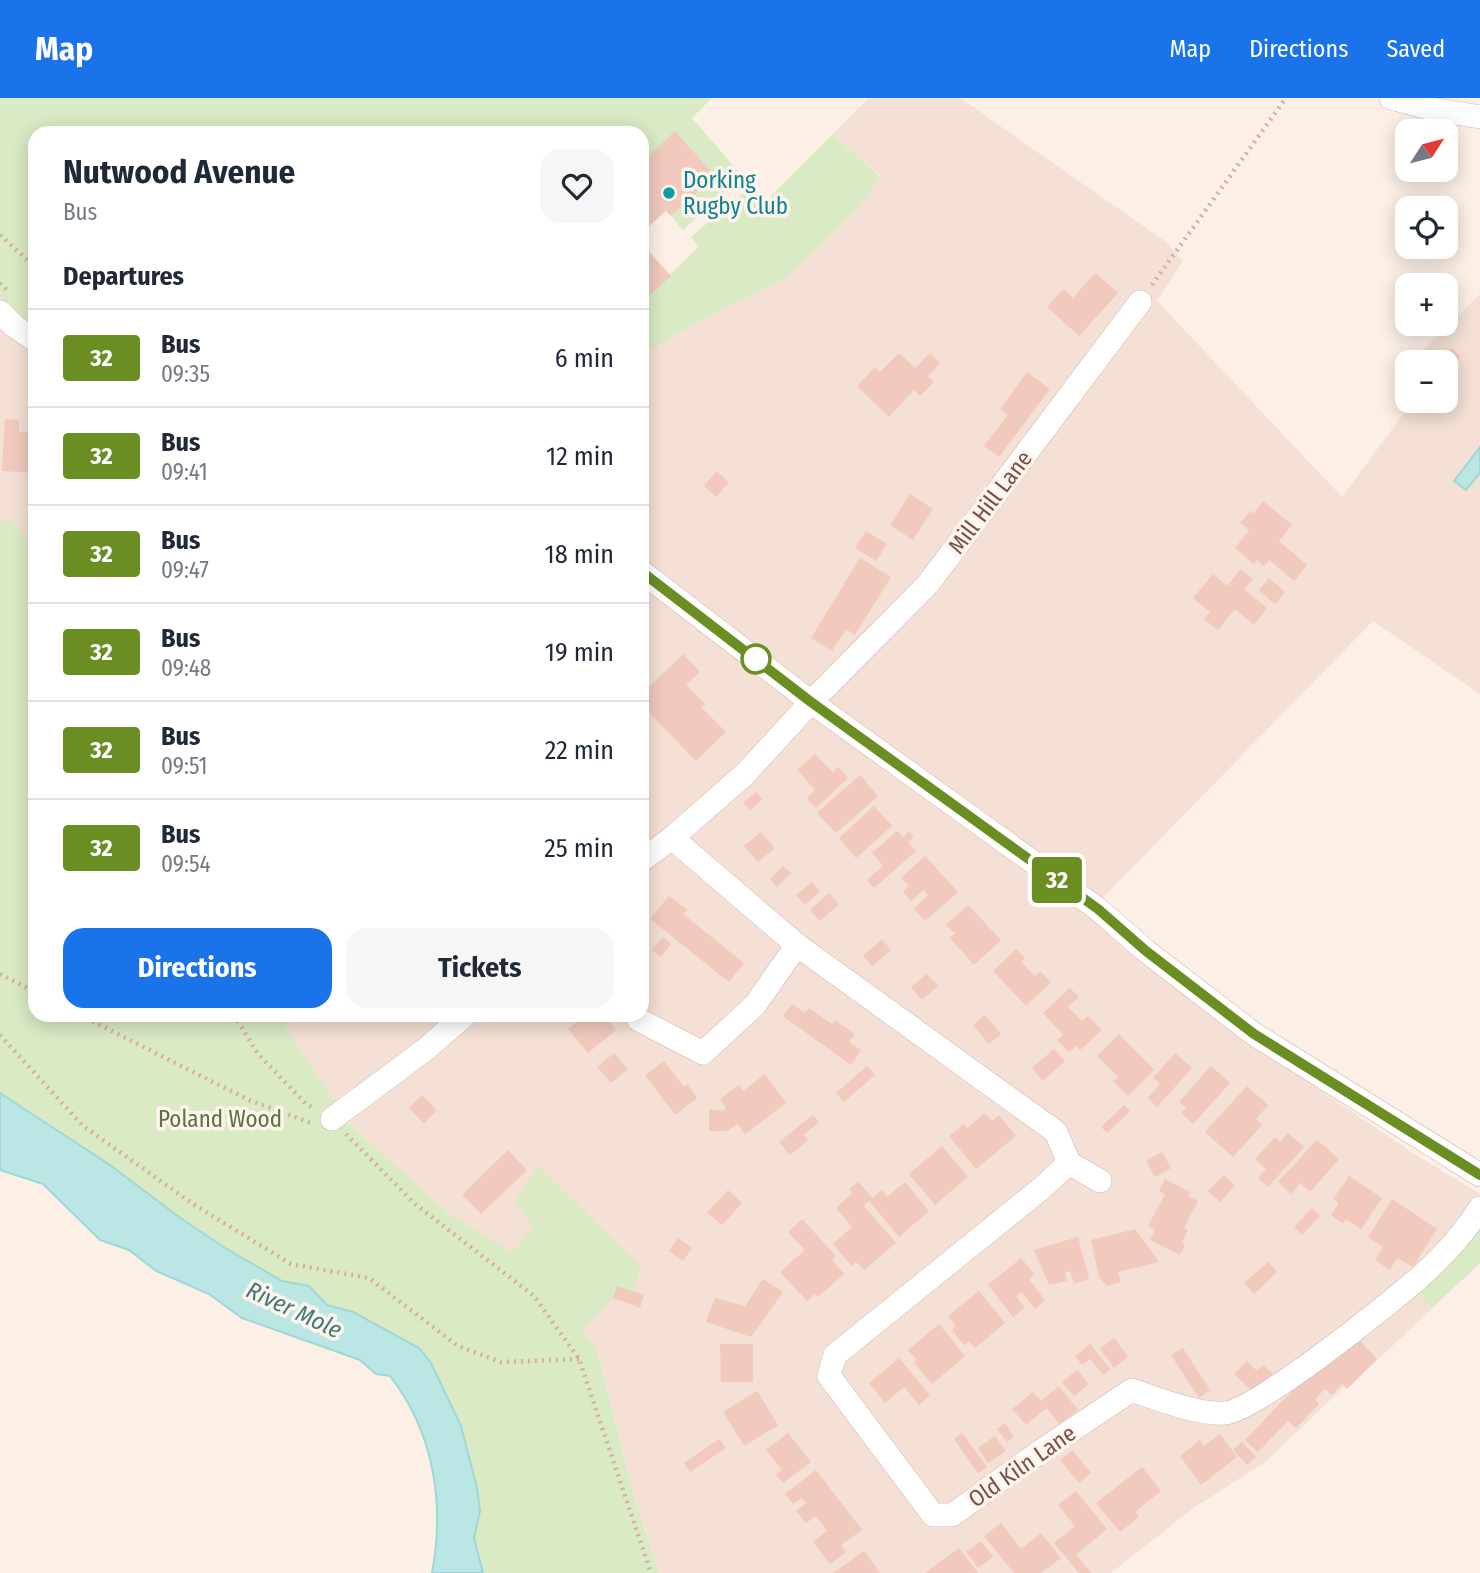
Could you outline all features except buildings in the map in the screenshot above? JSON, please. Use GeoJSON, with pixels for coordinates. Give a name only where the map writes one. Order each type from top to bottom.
{"type":"FeatureCollection","features":[{"type":"Feature","properties":{"kind":"street"},"geometry":{"type":"LineString","coordinates":[[1391,98],[1431,110],[1480,117]]}},
{"type":"Feature","properties":{"kind":"street","name":"Mill Hill Lane"},"geometry":{"type":"LineString","coordinates":[[649,855],[745,774],[811,702],[928,583],[1140,302]]}},
{"type":"Feature","properties":{"kind":"street"},"geometry":{"type":"LineString","coordinates":[[0,312],[28,335]]}},
{"type":"Feature","properties":{"kind":"street"},"geometry":{"type":"LineString","coordinates":[[649,577],[811,702],[1098,909],[1146,951],[1254,1034],[1480,1175]]}},
{"type":"Feature","properties":{"kind":"street"},"geometry":{"type":"LineString","coordinates":[[672,838],[797,946],[1055,1132],[1069,1163],[1100,1181]]}},
{"type":"Feature","properties":{"kind":"street"},"geometry":{"type":"LineString","coordinates":[[643,1022],[703,1053],[755,1004],[797,946]]}},
{"type":"Feature","properties":{"kind":"street"},"geometry":{"type":"LineString","coordinates":[[332,1119],[426,1049],[457,1022]]}},
{"type":"Feature","properties":{"kind":"street","name":"Old Kiln Lane"},"geometry":{"type":"LineString","coordinates":[[1069,1163],[1042,1188],[835,1355],[829,1376],[933,1515],[952,1515],[1041,1451],[1132,1391],[1177,1406],[1226,1413],[1258,1400],[1421,1275],[1480,1208]]}},
{"type":"Feature","properties":{"kind":"path"},"geometry":{"type":"LineString","coordinates":[[1140,302],[1286,98]]}},
{"type":"Feature","properties":{"kind":"path"},"geometry":{"type":"LineString","coordinates":[[0,235],[28,261]]}},
{"type":"Feature","properties":{"kind":"path"},"geometry":{"type":"LineString","coordinates":[[0,974],[28,988]]}},
{"type":"Feature","properties":{"kind":"path"},"geometry":{"type":"LineString","coordinates":[[94,1022],[249,1100],[314,1124],[332,1119]]}},
{"type":"Feature","properties":{"kind":"path"},"geometry":{"type":"LineString","coordinates":[[238,1022],[258,1054],[306,1104],[332,1119],[415,1204],[534,1296],[579,1359],[651,1573]]}},
{"type":"Feature","properties":{"kind":"path"},"geometry":{"type":"LineString","coordinates":[[0,1035],[83,1126],[192,1204],[291,1264],[369,1278],[458,1346],[501,1362],[579,1359]]}},
{"type":"Feature","properties":{"kind":"shaded area"},"geometry":{"type":"Polygon","coordinates":[[[869,98],[960,98],[1166,242],[1183,261],[1157,301],[1342,497],[1405,413],[1458,413],[1458,350],[1423,350],[1437,336],[1458,336],[1458,316],[1480,294],[1480,694],[1373,621],[1088,913],[1121,946],[1265,1053],[1416,1155],[1480,1194],[1480,1263],[1347,1389],[1344,1387],[1265,1462],[1192,1509],[1111,1573],[659,1573],[635,1500],[597,1350],[550,1278],[450,1214],[349,1124],[283,1022],[649,1022],[649,352],[729,305],[787,278],[857,209],[880,176],[833,134],[869,98]]]}},
{"type":"Feature","properties":{"kind":"shaded area"},"geometry":{"type":"Polygon","coordinates":[[[0,297],[28,323],[28,887],[0,903],[0,297]]]}},
{"type":"Feature","properties":{"kind":"green space"},"geometry":{"type":"Polygon","coordinates":[[[0,98],[712,98],[692,118],[742,176],[683,230],[671,216],[715,176],[675,132],[649,156],[649,126],[28,126],[28,323],[0,297],[0,98]]]}},
{"type":"Feature","properties":{"kind":"green space"},"geometry":{"type":"Polygon","coordinates":[[[833,134],[880,177],[857,209],[787,278],[729,305],[649,352],[649,295],[698,247],[691,237],[750,187],[765,202],[833,134]]]}},
{"type":"Feature","properties":{"kind":"green space","name":"Poland Wood"},"geometry":{"type":"Polygon","coordinates":[[[12,519],[28,541],[28,1022],[283,1022],[349,1124],[450,1214],[512,1253],[533,1227],[515,1202],[538,1166],[641,1267],[633,1291],[617,1286],[613,1298],[583,1330],[597,1350],[635,1500],[659,1573],[483,1573],[474,1538],[480,1511],[477,1488],[461,1427],[353,1312],[327,1305],[309,1286],[282,1281],[225,1248],[110,1165],[0,1093],[0,522],[12,519]]]}},
{"type":"Feature","properties":{"kind":"green space"},"geometry":{"type":"Polygon","coordinates":[[[1480,1224],[1480,1263],[1431,1308],[1418,1291],[1480,1224]]]}},
{"type":"Feature","properties":{"kind":"water"},"geometry":{"type":"Polygon","coordinates":[[[1480,447],[1480,473],[1466,490],[1454,481],[1480,447]]]}},
{"type":"Feature","properties":{"kind":"water","name":"River Mole"},"geometry":{"type":"Polygon","coordinates":[[[0,1093],[110,1165],[225,1248],[282,1281],[309,1286],[327,1305],[353,1312],[419,1348],[431,1363],[461,1426],[477,1488],[480,1511],[474,1538],[483,1573],[432,1573],[437,1521],[432,1470],[417,1421],[390,1376],[376,1374],[360,1360],[242,1318],[209,1294],[156,1271],[129,1250],[100,1240],[43,1184],[0,1170],[0,1093]]]}},
{"type":"Feature","properties":{"kind":"bus line","name":"32"},"geometry":{"type":"LineString","coordinates":[[649,577],[811,702],[1098,909],[1146,951],[1254,1034],[1480,1175]]}},
{"type":"Feature","properties":{"kind":"place","name":"Dorking Rugby Club"},"geometry":{"type":"Point","coordinates":[669,193]}}]}
